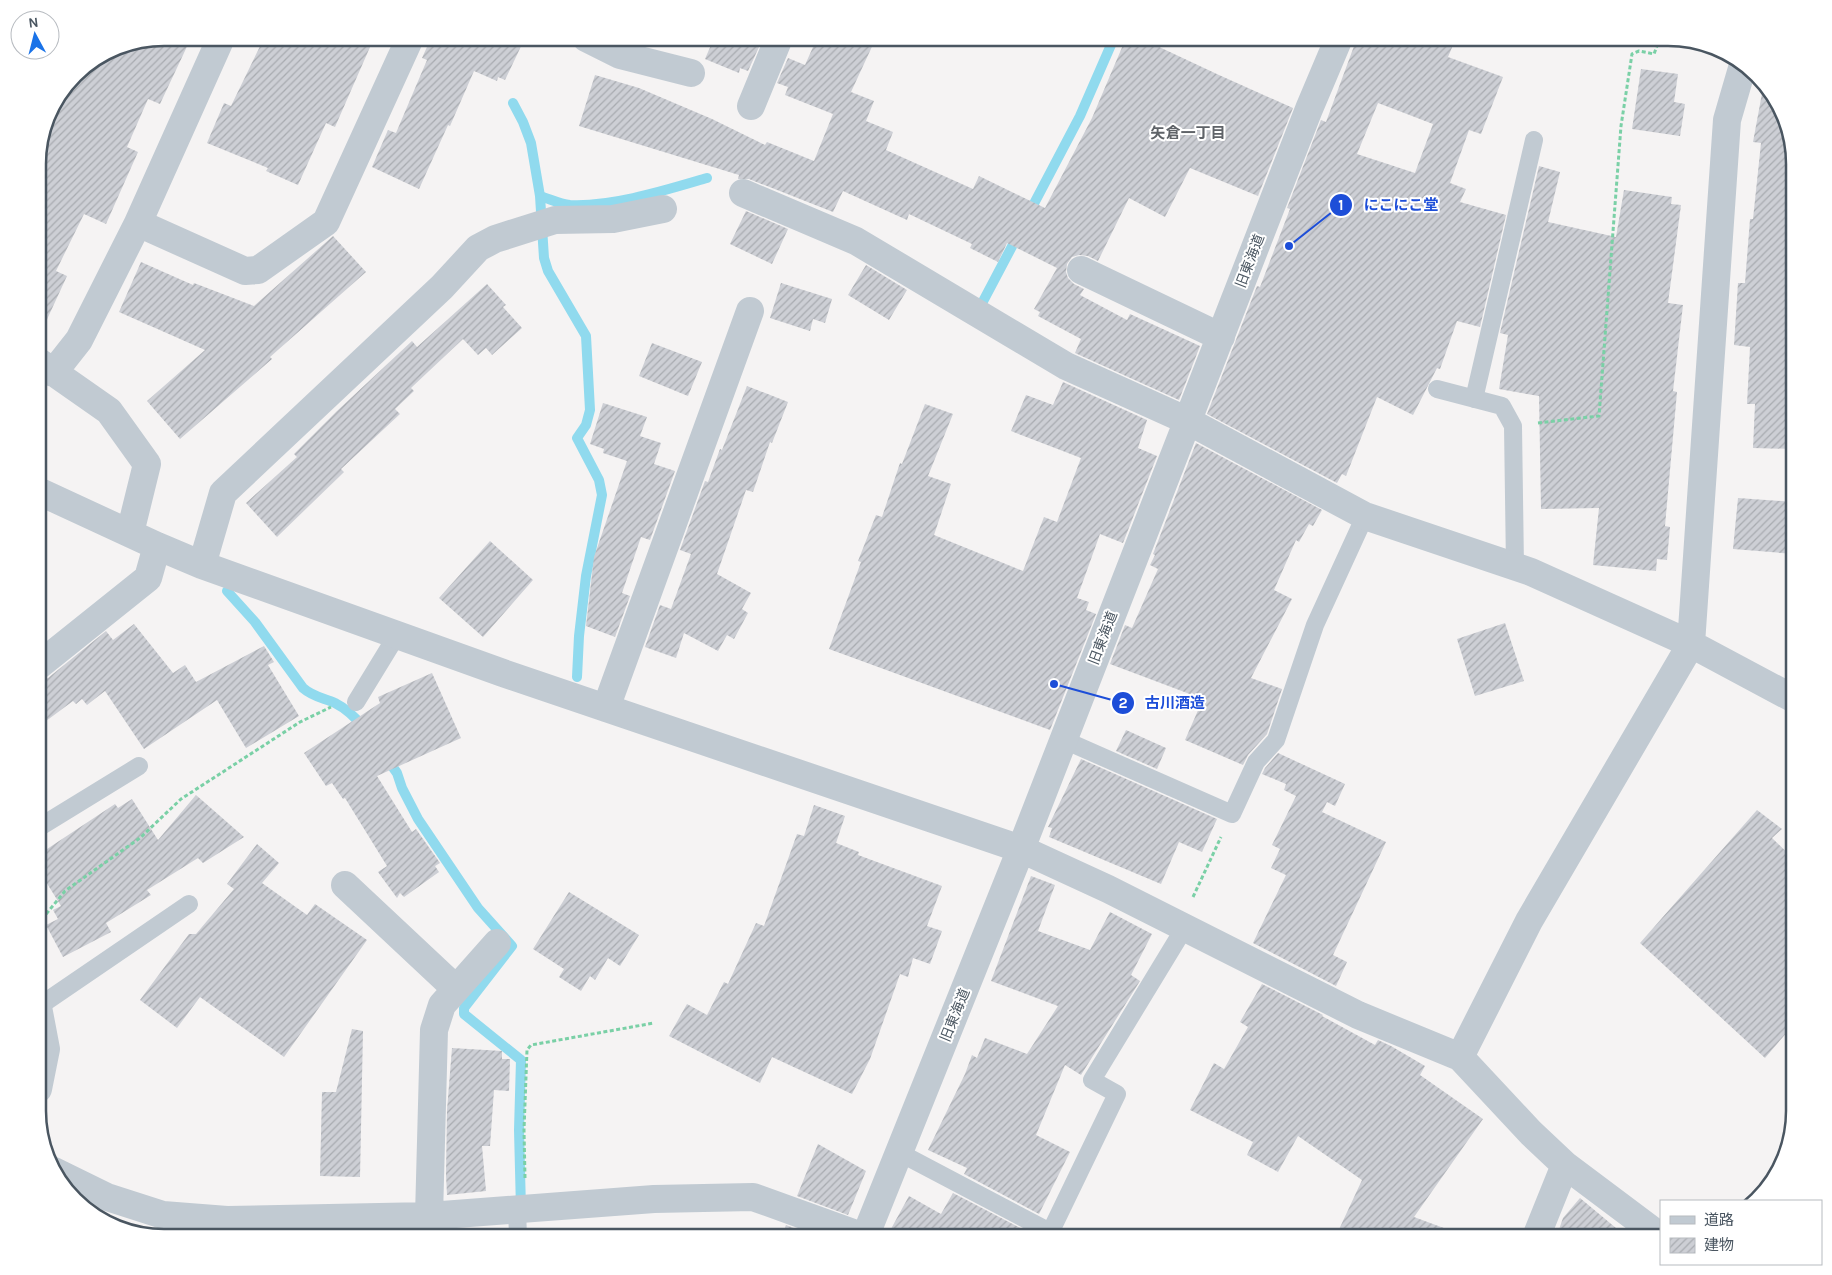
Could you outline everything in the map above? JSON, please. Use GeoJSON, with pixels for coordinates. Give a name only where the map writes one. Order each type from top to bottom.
{"type":"FeatureCollection","features":[{"type":"Feature","properties":{"kind":"street","name":"旧東海道"},"geometry":{"type":"LineString","coordinates":[[868,1229],[1021,850],[1336,46]]}},
{"type":"Feature","properties":{"kind":"street"},"geometry":{"type":"LineString","coordinates":[[47,365],[79,340],[138,223],[216,47]]}},
{"type":"Feature","properties":{"kind":"street"},"geometry":{"type":"LineString","coordinates":[[138,223],[245,271],[258,270],[326,222],[406,47]]}},
{"type":"Feature","properties":{"kind":"street"},"geometry":{"type":"LineString","coordinates":[[603,47],[620,55],[691,73]]}},
{"type":"Feature","properties":{"kind":"street"},"geometry":{"type":"LineString","coordinates":[[751,106],[775,47]]}},
{"type":"Feature","properties":{"kind":"street"},"geometry":{"type":"LineString","coordinates":[[1460,1057],[1529,921],[1691,644],[1727,120],[1741,73]]}},
{"type":"Feature","properties":{"kind":"street"},"geometry":{"type":"LineString","coordinates":[[743,193],[856,241],[1066,366],[1188,421],[1365,516],[1540,576],[1691,644],[1786,695]]}},
{"type":"Feature","properties":{"kind":"street"},"geometry":{"type":"LineString","coordinates":[[202,565],[223,493],[442,287],[478,248],[496,239],[555,220],[613,219],[663,209]]}},
{"type":"Feature","properties":{"kind":"street"},"geometry":{"type":"LineString","coordinates":[[1081,270],[1221,337]]}},
{"type":"Feature","properties":{"kind":"street"},"geometry":{"type":"LineString","coordinates":[[606,708],[750,311]]}},
{"type":"Feature","properties":{"kind":"street"},"geometry":{"type":"LineString","coordinates":[[47,368],[108,411],[147,464],[130,533]]}},
{"type":"Feature","properties":{"kind":"street"},"geometry":{"type":"LineString","coordinates":[[47,494],[202,565],[606,708],[1021,850],[1108,889],[1358,1015],[1460,1057],[1531,1133],[1565,1165],[1650,1229]]}},
{"type":"Feature","properties":{"kind":"street"},"geometry":{"type":"LineString","coordinates":[[47,659],[148,578],[157,546]]}},
{"type":"Feature","properties":{"kind":"street"},"geometry":{"type":"LineString","coordinates":[[345,885],[456,989]]}},
{"type":"Feature","properties":{"kind":"street"},"geometry":{"type":"LineString","coordinates":[[428,1216],[434,1030],[442,1005],[497,943]]}},
{"type":"Feature","properties":{"kind":"street"},"geometry":{"type":"LineString","coordinates":[[1540,1229],[1565,1165]]}},
{"type":"Feature","properties":{"kind":"street"},"geometry":{"type":"LineString","coordinates":[[68,1178],[107,1197],[164,1215],[227,1220],[428,1216],[654,1200],[753,1197],[840,1229]]}},
{"type":"Feature","properties":{"kind":"lane"},"geometry":{"type":"LineString","coordinates":[[1474,399],[1534,140]]}},
{"type":"Feature","properties":{"kind":"lane"},"geometry":{"type":"LineString","coordinates":[[1437,389],[1502,406],[1513,426],[1515,567]]}},
{"type":"Feature","properties":{"kind":"lane"},"geometry":{"type":"LineString","coordinates":[[1064,740],[1232,814],[1256,762],[1276,740],[1315,625],[1365,516]]}},
{"type":"Feature","properties":{"kind":"lane"},"geometry":{"type":"LineString","coordinates":[[356,702],[397,635]]}},
{"type":"Feature","properties":{"kind":"lane"},"geometry":{"type":"LineString","coordinates":[[47,822],[139,766]]}},
{"type":"Feature","properties":{"kind":"lane"},"geometry":{"type":"LineString","coordinates":[[47,1001],[189,904]]}},
{"type":"Feature","properties":{"kind":"lane"},"geometry":{"type":"LineString","coordinates":[[1052,1229],[1117,1094],[1092,1080],[1182,926]]}},
{"type":"Feature","properties":{"kind":"lane"},"geometry":{"type":"LineString","coordinates":[[900,1153],[1038,1229]]}},
{"type":"Feature","properties":{"kind":"lane"},"geometry":{"type":"LineString","coordinates":[[519,1229],[521,1209]]}},
{"type":"Feature","properties":{"kind":"path"},"geometry":{"type":"LineString","coordinates":[[1513,426],[1598,416],[1621,126],[1632,54],[1639,51],[1654,54],[1657,46]]}},
{"type":"Feature","properties":{"kind":"path"},"geometry":{"type":"LineString","coordinates":[[47,913],[65,891],[140,838],[181,799],[300,722],[333,706],[356,702]]}},
{"type":"Feature","properties":{"kind":"path"},"geometry":{"type":"LineString","coordinates":[[1182,926],[1232,814]]}},
{"type":"Feature","properties":{"kind":"path"},"geometry":{"type":"LineString","coordinates":[[521,1209],[527,1050],[531,1044],[654,1023]]}},
{"type":"Feature","properties":{"kind":"building"},"geometry":{"type":"Polygon","coordinates":[[[1122,46],[1158,46],[1293,108],[1258,196],[1190,168],[1165,217],[1129,198],[1098,261],[1088,256],[1079,255],[1072,257],[1067,264],[1066,272],[1068,278],[1074,284],[1084,289],[1080,295],[1127,320],[1130,314],[1200,346],[1179,400],[1075,353],[1081,339],[1038,316],[1040,312],[1034,309],[1057,268],[1007,243],[998,262],[970,248],[972,244],[909,214],[907,220],[843,191],[833,212],[749,179],[738,179],[739,175],[579,126],[595,75],[639,88],[712,119],[765,145],[767,142],[814,161],[833,114],[785,95],[788,87],[777,83],[788,58],[805,65],[813,47],[872,47],[851,92],[874,101],[866,121],[893,132],[886,150],[973,189],[979,176],[1045,208],[1092,118],[1122,46]]]}},
{"type":"Feature","properties":{"kind":"building"},"geometry":{"type":"Polygon","coordinates":[[[1354,46],[1453,46],[1448,57],[1503,77],[1481,134],[1469,130],[1450,183],[1466,189],[1460,202],[1506,215],[1480,327],[1457,321],[1440,369],[1437,368],[1413,415],[1377,397],[1346,476],[1342,474],[1337,483],[1207,414],[1257,286],[1260,287],[1290,209],[1287,208],[1321,120],[1326,122],[1354,46]],[[1378,103],[1357,154],[1415,173],[1433,124],[1378,103]]]}},
{"type":"Feature","properties":{"kind":"building"},"geometry":{"type":"Polygon","coordinates":[[[187,47],[160,104],[148,99],[127,147],[138,152],[106,224],[84,214],[56,271],[67,276],[47,319],[47,157],[50,134],[62,105],[81,81],[112,58],[141,49],[187,47]]]}},
{"type":"Feature","properties":{"kind":"building"},"geometry":{"type":"Polygon","coordinates":[[[260,47],[370,47],[335,127],[326,123],[298,185],[266,171],[268,168],[207,143],[224,103],[231,106],[260,47]]]}},
{"type":"Feature","properties":{"kind":"building"},"geometry":{"type":"Polygon","coordinates":[[[427,47],[521,47],[505,80],[498,77],[497,81],[474,71],[419,189],[372,167],[388,130],[396,133],[427,60],[422,58],[427,47]]]}},
{"type":"Feature","properties":{"kind":"building"},"geometry":{"type":"Polygon","coordinates":[[[710,47],[759,47],[748,71],[740,68],[739,73],[705,59],[710,47]]]}},
{"type":"Feature","properties":{"kind":"building"},"geometry":{"type":"Polygon","coordinates":[[[1641,69],[1678,74],[1674,102],[1685,104],[1680,136],[1632,129],[1641,69]]]}},
{"type":"Feature","properties":{"kind":"building"},"geometry":{"type":"Polygon","coordinates":[[[1762,94],[1774,112],[1779,126],[1786,165],[1786,449],[1753,448],[1755,404],[1747,404],[1750,347],[1734,345],[1738,283],[1745,283],[1750,219],[1753,219],[1761,143],[1753,142],[1762,94]]]}},
{"type":"Feature","properties":{"kind":"building"},"geometry":{"type":"Polygon","coordinates":[[[1539,166],[1560,172],[1548,222],[1616,237],[1624,190],[1672,197],[1671,204],[1681,205],[1668,303],[1683,305],[1673,391],[1677,392],[1665,526],[1670,527],[1667,560],[1657,559],[1656,571],[1593,565],[1599,508],[1541,509],[1539,396],[1499,389],[1508,335],[1500,333],[1539,166]]]}},
{"type":"Feature","properties":{"kind":"building"},"geometry":{"type":"Polygon","coordinates":[[[746,211],[788,229],[772,264],[730,244],[746,211]]]}},
{"type":"Feature","properties":{"kind":"building"},"geometry":{"type":"Polygon","coordinates":[[[333,236],[366,272],[270,357],[272,359],[180,439],[147,401],[205,350],[119,312],[141,262],[193,285],[194,283],[254,306],[333,236]]]}},
{"type":"Feature","properties":{"kind":"building"},"geometry":{"type":"Polygon","coordinates":[[[866,265],[907,290],[889,320],[848,295],[866,265]]]}},
{"type":"Feature","properties":{"kind":"building"},"geometry":{"type":"Polygon","coordinates":[[[781,283],[832,299],[825,323],[813,319],[810,331],[770,318],[781,283]]]}},
{"type":"Feature","properties":{"kind":"building"},"geometry":{"type":"Polygon","coordinates":[[[487,284],[506,305],[503,307],[522,328],[492,355],[486,348],[478,355],[463,339],[411,388],[414,391],[395,409],[400,414],[341,469],[344,472],[277,537],[246,503],[297,457],[294,454],[412,341],[417,347],[487,284]]]}},
{"type":"Feature","properties":{"kind":"building"},"geometry":{"type":"Polygon","coordinates":[[[652,343],[702,362],[688,396],[639,376],[652,343]]]}},
{"type":"Feature","properties":{"kind":"building"},"geometry":{"type":"Polygon","coordinates":[[[1063,382],[1147,420],[1138,448],[1157,456],[1123,543],[1100,534],[1077,598],[1089,602],[1086,610],[1096,614],[1050,730],[829,649],[861,562],[858,561],[876,515],[882,517],[900,463],[902,464],[925,404],[953,414],[928,476],[951,484],[934,535],[1023,571],[1044,517],[1057,522],[1081,458],[1011,431],[1026,395],[1053,405],[1063,382]]]}},
{"type":"Feature","properties":{"kind":"building"},"geometry":{"type":"Polygon","coordinates":[[[747,386],[788,402],[772,443],[770,442],[753,492],[746,490],[717,574],[751,593],[742,609],[748,613],[734,639],[727,635],[718,651],[684,633],[676,658],[645,647],[660,605],[671,609],[691,554],[680,550],[705,481],[708,482],[747,386]]]}},
{"type":"Feature","properties":{"kind":"building"},"geometry":{"type":"Polygon","coordinates":[[[603,403],[647,417],[640,436],[661,443],[654,464],[675,471],[650,540],[641,537],[622,593],[630,596],[615,637],[586,626],[594,557],[627,461],[603,453],[604,449],[590,444],[603,403]]]}},
{"type":"Feature","properties":{"kind":"building"},"geometry":{"type":"Polygon","coordinates":[[[1196,443],[1322,510],[1313,526],[1309,524],[1299,542],[1296,540],[1274,590],[1292,599],[1251,678],[1282,689],[1267,734],[1248,755],[1243,765],[1185,740],[1203,699],[1110,664],[1125,625],[1132,628],[1158,569],[1150,565],[1155,555],[1153,554],[1196,443]]]}},
{"type":"Feature","properties":{"kind":"building"},"geometry":{"type":"Polygon","coordinates":[[[1738,498],[1786,501],[1786,553],[1733,549],[1738,498]]]}},
{"type":"Feature","properties":{"kind":"building"},"geometry":{"type":"Polygon","coordinates":[[[490,541],[533,580],[483,637],[439,598],[490,541]]]}},
{"type":"Feature","properties":{"kind":"building"},"geometry":{"type":"Polygon","coordinates":[[[1505,623],[1524,681],[1475,696],[1457,639],[1505,623]]]}},
{"type":"Feature","properties":{"kind":"building"},"geometry":{"type":"Polygon","coordinates":[[[134,624],[173,673],[185,665],[196,682],[264,646],[274,662],[268,665],[299,716],[246,748],[217,700],[144,749],[105,691],[87,705],[82,699],[76,704],[73,701],[47,720],[47,678],[106,631],[113,640],[134,624]]]}},
{"type":"Feature","properties":{"kind":"building"},"geometry":{"type":"Polygon","coordinates":[[[432,673],[461,738],[377,776],[412,832],[416,829],[440,863],[435,866],[439,872],[404,897],[400,893],[397,898],[378,872],[387,866],[345,798],[343,799],[332,783],[326,786],[304,753],[380,703],[378,697],[432,673]]]}},
{"type":"Feature","properties":{"kind":"building"},"geometry":{"type":"Polygon","coordinates":[[[1126,730],[1166,748],[1157,769],[1116,751],[1126,730]]]}},
{"type":"Feature","properties":{"kind":"building"},"geometry":{"type":"Polygon","coordinates":[[[1278,753],[1345,784],[1335,806],[1327,802],[1322,812],[1386,842],[1333,955],[1347,962],[1336,986],[1253,943],[1286,875],[1271,868],[1280,849],[1272,845],[1296,796],[1284,790],[1286,784],[1262,774],[1278,753]]]}},
{"type":"Feature","properties":{"kind":"building"},"geometry":{"type":"Polygon","coordinates":[[[1081,759],[1217,819],[1202,852],[1179,842],[1161,884],[1049,837],[1052,828],[1048,827],[1081,759]]]}},
{"type":"Feature","properties":{"kind":"building"},"geometry":{"type":"Polygon","coordinates":[[[196,795],[244,837],[203,863],[198,858],[147,890],[151,895],[106,923],[111,932],[63,957],[47,927],[47,924],[58,919],[53,910],[61,906],[47,883],[47,849],[115,804],[118,808],[132,799],[158,840],[196,795]]]}},
{"type":"Feature","properties":{"kind":"building"},"geometry":{"type":"Polygon","coordinates":[[[814,805],[845,816],[836,843],[859,852],[858,855],[942,886],[927,926],[942,931],[930,964],[913,958],[908,977],[900,974],[870,1059],[852,1094],[772,1057],[760,1083],[669,1036],[687,1004],[707,1015],[724,982],[728,984],[756,923],[764,926],[797,834],[804,836],[814,805]]]}},
{"type":"Feature","properties":{"kind":"building"},"geometry":{"type":"Polygon","coordinates":[[[1757,810],[1782,829],[1772,838],[1786,851],[1786,1033],[1765,1058],[1640,943],[1757,810]]]}},
{"type":"Feature","properties":{"kind":"building"},"geometry":{"type":"Polygon","coordinates":[[[257,844],[279,863],[262,883],[307,915],[315,904],[367,940],[284,1057],[200,997],[177,1028],[140,1000],[189,934],[196,934],[234,889],[227,884],[257,844]]]}},
{"type":"Feature","properties":{"kind":"building"},"geometry":{"type":"Polygon","coordinates":[[[1031,876],[1055,885],[1038,931],[1090,950],[1110,912],[1152,934],[1131,975],[1140,981],[1081,1075],[1065,1065],[1036,1135],[1070,1152],[1039,1214],[964,1174],[967,1168],[928,1150],[965,1074],[972,1055],[977,1058],[985,1038],[1027,1054],[1058,1006],[991,981],[1031,876]]]}},
{"type":"Feature","properties":{"kind":"building"},"geometry":{"type":"Polygon","coordinates":[[[569,892],[639,935],[620,966],[608,958],[595,980],[590,976],[581,991],[559,977],[564,969],[533,949],[569,892]]]}},
{"type":"Feature","properties":{"kind":"building"},"geometry":{"type":"Polygon","coordinates":[[[1262,984],[1323,1015],[1375,1045],[1378,1040],[1425,1066],[1420,1075],[1483,1119],[1414,1217],[1446,1229],[1339,1229],[1362,1180],[1298,1136],[1278,1172],[1247,1155],[1253,1142],[1190,1110],[1214,1063],[1224,1069],[1248,1027],[1240,1022],[1262,984]]]}},
{"type":"Feature","properties":{"kind":"building"},"geometry":{"type":"Polygon","coordinates":[[[352,1029],[363,1031],[360,1177],[320,1176],[322,1092],[336,1092],[352,1029]]]}},
{"type":"Feature","properties":{"kind":"building"},"geometry":{"type":"Polygon","coordinates":[[[452,1048],[502,1051],[502,1059],[510,1059],[509,1091],[494,1090],[490,1146],[482,1146],[486,1191],[447,1195],[447,1110],[452,1048]]]}},
{"type":"Feature","properties":{"kind":"building"},"geometry":{"type":"Polygon","coordinates":[[[818,1144],[866,1171],[848,1215],[797,1196],[818,1144]]]}},
{"type":"Feature","properties":{"kind":"building"},"geometry":{"type":"Polygon","coordinates":[[[953,1193],[1022,1229],[891,1229],[909,1196],[941,1214],[953,1193]]]}},
{"type":"Feature","properties":{"kind":"building"},"geometry":{"type":"Polygon","coordinates":[[[1580,1198],[1617,1229],[1559,1229],[1563,1218],[1580,1198]]]}},
{"type":"Feature","properties":{"kind":"building"},"geometry":{"type":"Polygon","coordinates":[[[786,1225],[796,1229],[784,1229],[786,1225]]]}},
{"type":"Feature","properties":{"kind":"waterway"},"geometry":{"type":"LineString","coordinates":[[1028,215],[1080,116],[1110,46]]}},
{"type":"Feature","properties":{"kind":"waterway"},"geometry":{"type":"LineString","coordinates":[[513,103],[531,143],[540,196],[544,258],[548,271],[586,336],[590,410],[586,425],[577,438],[599,480],[602,495],[586,576],[579,636],[577,677]]}},
{"type":"Feature","properties":{"kind":"waterway"},"geometry":{"type":"LineString","coordinates":[[540,196],[559,203],[587,205],[639,197],[707,178]]}},
{"type":"Feature","properties":{"kind":"waterway"},"geometry":{"type":"LineString","coordinates":[[979,309],[1018,235]]}},
{"type":"Feature","properties":{"kind":"waterway"},"geometry":{"type":"LineString","coordinates":[[227,591],[255,622],[303,688],[344,708],[365,729]]}},
{"type":"Feature","properties":{"kind":"waterway"},"geometry":{"type":"LineString","coordinates":[[387,759],[397,773],[402,788],[418,819],[478,908],[512,946],[464,1008],[464,1014],[521,1060],[519,1130],[521,1209]]}},
{"type":"Feature","properties":{"kind":"place","name":"にこにこ堂"},"geometry":{"type":"Point","coordinates":[1289,246]}},
{"type":"Feature","properties":{"kind":"place","name":"古川酒造"},"geometry":{"type":"Point","coordinates":[1054,684]}},
{"type":"Feature","properties":{"kind":"district","name":"矢倉一丁目"},"geometry":{"type":"Point","coordinates":[1188,133]}}]}
